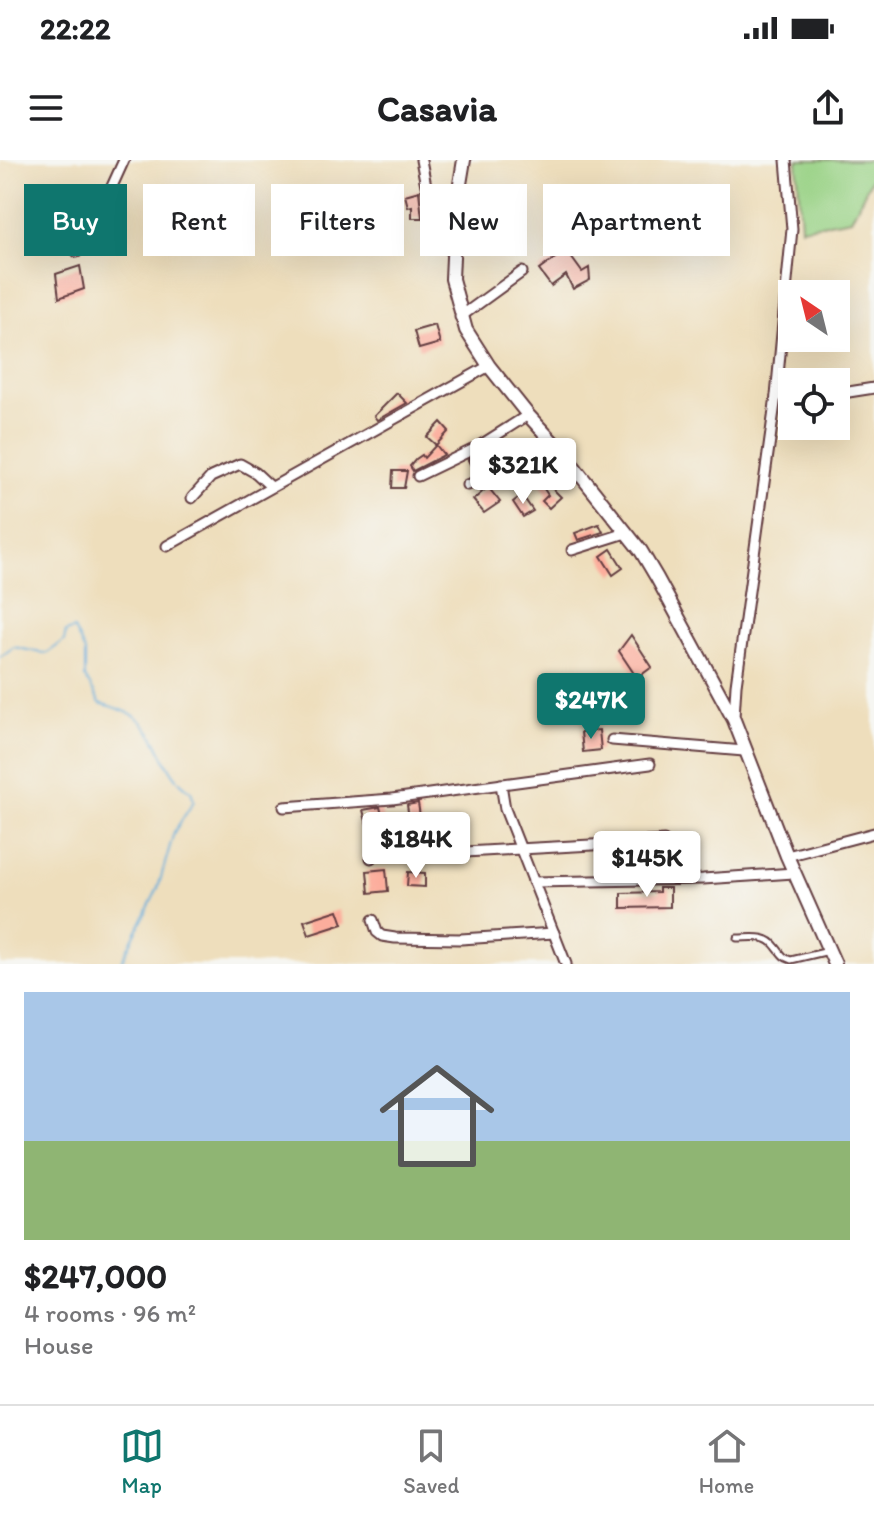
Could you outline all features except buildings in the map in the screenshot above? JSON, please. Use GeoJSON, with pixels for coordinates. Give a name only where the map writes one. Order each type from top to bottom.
{"type":"FeatureCollection","features":[{"type":"Feature","properties":{"kind":"street"},"geometry":{"type":"LineString","coordinates":[[113,184],[124,160]]}},
{"type":"Feature","properties":{"kind":"street"},"geometry":{"type":"LineString","coordinates":[[421,160],[426,184]]}},
{"type":"Feature","properties":{"kind":"street"},"geometry":{"type":"LineString","coordinates":[[460,184],[464,160]]}},
{"type":"Feature","properties":{"kind":"street"},"geometry":{"type":"LineString","coordinates":[[734,720],[736,685],[776,396],[792,229],[786,160]]}},
{"type":"Feature","properties":{"kind":"street"},"geometry":{"type":"LineString","coordinates":[[453,256],[452,279],[466,330],[489,366],[563,453],[657,578],[734,720],[794,873],[835,964]]}},
{"type":"Feature","properties":{"kind":"street"},"geometry":{"type":"LineString","coordinates":[[460,317],[522,272]]}},
{"type":"Feature","properties":{"kind":"street"},"geometry":{"type":"LineString","coordinates":[[167,546],[489,366]]}},
{"type":"Feature","properties":{"kind":"street"},"geometry":{"type":"LineString","coordinates":[[850,392],[874,388]]}},
{"type":"Feature","properties":{"kind":"street"},"geometry":{"type":"LineString","coordinates":[[418,476],[476,448],[528,415]]}},
{"type":"Feature","properties":{"kind":"street"},"geometry":{"type":"LineString","coordinates":[[467,485],[490,477],[512,477],[563,453]]}},
{"type":"Feature","properties":{"kind":"street"},"geometry":{"type":"LineString","coordinates":[[192,498],[211,477],[240,464],[270,486]]}},
{"type":"Feature","properties":{"kind":"street"},"geometry":{"type":"LineString","coordinates":[[572,550],[626,533]]}},
{"type":"Feature","properties":{"kind":"street"},"geometry":{"type":"LineString","coordinates":[[612,740],[744,751]]}},
{"type":"Feature","properties":{"kind":"street"},"geometry":{"type":"LineString","coordinates":[[284,807],[392,799],[650,764]]}},
{"type":"Feature","properties":{"kind":"street"},"geometry":{"type":"LineString","coordinates":[[501,784],[505,809],[566,964]]}},
{"type":"Feature","properties":{"kind":"street"},"geometry":{"type":"LineString","coordinates":[[787,856],[874,833]]}},
{"type":"Feature","properties":{"kind":"street"},"geometry":{"type":"LineString","coordinates":[[371,858],[380,850],[391,847],[411,855],[664,841]]}},
{"type":"Feature","properties":{"kind":"street"},"geometry":{"type":"LineString","coordinates":[[533,882],[703,879],[794,873]]}},
{"type":"Feature","properties":{"kind":"street"},"geometry":{"type":"LineString","coordinates":[[373,920],[377,932],[395,938],[461,939],[554,933]]}},
{"type":"Feature","properties":{"kind":"lane"},"geometry":{"type":"LineString","coordinates":[[737,938],[770,940],[785,959],[791,960],[829,951]]}},
{"type":"Feature","properties":{"kind":"green space"},"geometry":{"type":"Polygon","coordinates":[[[797,160],[874,160],[874,174],[851,219],[801,228],[797,160]]]}},
{"type":"Feature","properties":{"kind":"waterway"},"geometry":{"type":"LineString","coordinates":[[0,657],[14,647],[46,654],[64,641],[66,632],[74,629],[85,652],[85,677],[100,703],[131,714],[144,724],[174,775],[191,791],[194,801],[174,832],[158,888],[120,964]]}}]}
